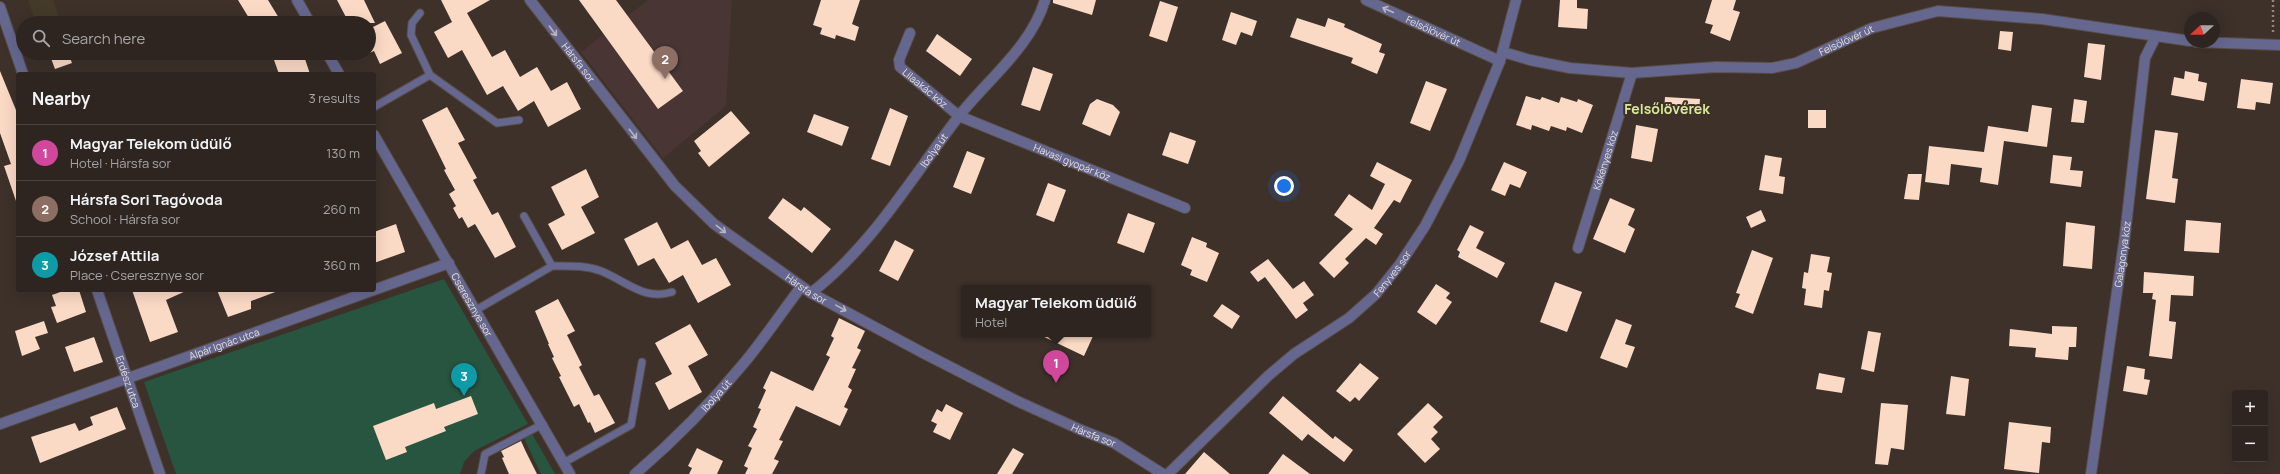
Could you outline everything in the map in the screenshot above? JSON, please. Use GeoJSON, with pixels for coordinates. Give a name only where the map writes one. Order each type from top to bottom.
{"type":"FeatureCollection","features":[{"type":"Feature","properties":{"kind":"street"},"geometry":{"type":"LineString","coordinates":[[297,0],[306,16]]}},
{"type":"Feature","properties":{"kind":"street","name":"Hársfa sor"},"geometry":{"type":"LineString","coordinates":[[530,0],[570,54],[688,201],[741,245],[811,293],[924,354],[1017,401],[1114,443],[1163,474]]}},
{"type":"Feature","properties":{"kind":"street","name":"Ibolya út"},"geometry":{"type":"LineString","coordinates":[[811,293],[831,278],[858,249],[915,179],[959,116],[1025,42],[1046,0]]}},
{"type":"Feature","properties":{"kind":"street","name":"Felsőlövér út"},"geometry":{"type":"LineString","coordinates":[[1366,0],[1501,56],[1570,68],[1632,73],[1716,67],[1772,68],[1796,63],[1872,28],[1938,11],[2042,20],[2184,40]]}},
{"type":"Feature","properties":{"kind":"street","name":"Fenyves sor"},"geometry":{"type":"LineString","coordinates":[[1168,474],[1294,354],[1349,318],[1376,294],[1400,264],[1425,226],[1459,161],[1501,56],[1516,0]]}},
{"type":"Feature","properties":{"kind":"street"},"geometry":{"type":"LineString","coordinates":[[1938,11],[1940,0]]}},
{"type":"Feature","properties":{"kind":"street"},"geometry":{"type":"LineString","coordinates":[[0,7],[16,54]]}},
{"type":"Feature","properties":{"kind":"street","name":"Lilaakác köz"},"geometry":{"type":"LineString","coordinates":[[910,33],[900,60],[900,67],[959,116]]}},
{"type":"Feature","properties":{"kind":"street","name":"Galagonya köz"},"geometry":{"type":"LineString","coordinates":[[2091,474],[2125,235],[2145,58],[2156,36]]}},
{"type":"Feature","properties":{"kind":"street"},"geometry":{"type":"LineString","coordinates":[[2220,43],[2277,45]]}},
{"type":"Feature","properties":{"kind":"street"},"geometry":{"type":"LineString","coordinates":[[18,60],[22,72]]}},
{"type":"Feature","properties":{"kind":"street"},"geometry":{"type":"LineString","coordinates":[[331,60],[338,72]]}},
{"type":"Feature","properties":{"kind":"street","name":"Kökényes köz"},"geometry":{"type":"LineString","coordinates":[[1578,248],[1632,73]]}},
{"type":"Feature","properties":{"kind":"street","name":"Havasi gyopár köz"},"geometry":{"type":"LineString","coordinates":[[959,116],[1185,208]]}},
{"type":"Feature","properties":{"kind":"street","name":"Cseresznye sor"},"geometry":{"type":"LineString","coordinates":[[376,138],[565,462],[570,474]]}},
{"type":"Feature","properties":{"kind":"street","name":"Alpár Ignác utca"},"geometry":{"type":"LineString","coordinates":[[376,290],[449,263]]}},
{"type":"Feature","properties":{"kind":"street","name":"Ibolya út"},"geometry":{"type":"LineString","coordinates":[[635,474],[671,443],[706,407],[745,362],[801,286]]}},
{"type":"Feature","properties":{"kind":"street","name":"Erdész utca"},"geometry":{"type":"LineString","coordinates":[[98,292],[160,474]]}},
{"type":"Feature","properties":{"kind":"street","name":"Alpár Ignác utca"},"geometry":{"type":"LineString","coordinates":[[0,424],[127,380],[369,292]]}},
{"type":"Feature","properties":{"kind":"lane"},"geometry":{"type":"LineString","coordinates":[[420,13],[412,23],[411,35],[430,75],[497,123],[519,120]]}},
{"type":"Feature","properties":{"kind":"lane"},"geometry":{"type":"LineString","coordinates":[[376,106],[430,75]]}},
{"type":"Feature","properties":{"kind":"lane"},"geometry":{"type":"LineString","coordinates":[[524,216],[552,266]]}},
{"type":"Feature","properties":{"kind":"lane"},"geometry":{"type":"LineString","coordinates":[[476,310],[552,266],[584,266],[601,271],[649,295],[661,295],[672,292]]}},
{"type":"Feature","properties":{"kind":"lane"},"geometry":{"type":"LineString","coordinates":[[565,462],[631,425],[642,362]]}},
{"type":"Feature","properties":{"kind":"lane"},"geometry":{"type":"LineString","coordinates":[[481,474],[485,454],[543,424]]}},
{"type":"Feature","properties":{"kind":"path"},"geometry":{"type":"LineString","coordinates":[[2273,0],[2277,45]]}},
{"type":"Feature","properties":{"kind":"shaded area"},"geometry":{"type":"Polygon","coordinates":[[[28,0],[53,0],[59,16],[34,16],[28,0]]]}},
{"type":"Feature","properties":{"kind":"shaded area"},"geometry":{"type":"Polygon","coordinates":[[[648,0],[732,0],[726,106],[663,158],[581,52],[648,0]]]}},
{"type":"Feature","properties":{"kind":"green space"},"geometry":{"type":"Polygon","coordinates":[[[444,279],[528,424],[474,451],[464,462],[460,474],[176,474],[144,382],[444,279]]]}},
{"type":"Feature","properties":{"kind":"green space"},"geometry":{"type":"Polygon","coordinates":[[[531,432],[555,474],[541,474],[523,436],[531,432]]]}},
{"type":"Feature","properties":{"kind":"building"},"geometry":{"type":"Polygon","coordinates":[[[238,0],[268,0],[278,16],[248,16],[238,0]]]}},
{"type":"Feature","properties":{"kind":"building"},"geometry":{"type":"Polygon","coordinates":[[[337,0],[364,0],[372,16],[345,16],[337,0]]]}},
{"type":"Feature","properties":{"kind":"building"},"geometry":{"type":"Polygon","coordinates":[[[441,0],[490,0],[467,13],[492,57],[505,50],[520,77],[537,67],[551,91],[567,82],[581,109],[548,127],[534,101],[518,111],[503,86],[487,95],[462,50],[448,58],[434,32],[452,22],[441,0]]]}},
{"type":"Feature","properties":{"kind":"building"},"geometry":{"type":"Polygon","coordinates":[[[579,0],[616,0],[683,91],[658,109],[579,0]]]}},
{"type":"Feature","properties":{"kind":"building"},"geometry":{"type":"Polygon","coordinates":[[[821,0],[860,0],[852,24],[859,27],[855,41],[836,35],[835,39],[820,34],[822,28],[813,25],[821,0]]]}},
{"type":"Feature","properties":{"kind":"building"},"geometry":{"type":"Polygon","coordinates":[[[1053,0],[1096,0],[1092,15],[1053,3],[1053,0]]]}},
{"type":"Feature","properties":{"kind":"building"},"geometry":{"type":"Polygon","coordinates":[[[1560,0],[1577,0],[1577,8],[1588,9],[1587,29],[1558,27],[1560,0]]]}},
{"type":"Feature","properties":{"kind":"building"},"geometry":{"type":"Polygon","coordinates":[[[1712,0],[1736,0],[1733,10],[1740,12],[1730,41],[1710,33],[1713,25],[1705,23],[1712,0]]]}},
{"type":"Feature","properties":{"kind":"building"},"geometry":{"type":"Polygon","coordinates":[[[1160,1],[1178,7],[1167,42],[1149,36],[1160,1]]]}},
{"type":"Feature","properties":{"kind":"building"},"geometry":{"type":"Polygon","coordinates":[[[1231,12],[1257,21],[1252,36],[1241,32],[1236,45],[1222,40],[1231,12]]]}},
{"type":"Feature","properties":{"kind":"building"},"geometry":{"type":"Polygon","coordinates":[[[1297,18],[1325,27],[1328,18],[1345,24],[1344,27],[1382,44],[1379,52],[1385,54],[1377,74],[1351,63],[1353,58],[1290,37],[1297,18]]]}},
{"type":"Feature","properties":{"kind":"building"},"geometry":{"type":"Polygon","coordinates":[[[385,21],[402,53],[380,64],[376,55],[376,26],[385,21]]]}},
{"type":"Feature","properties":{"kind":"building"},"geometry":{"type":"Polygon","coordinates":[[[2000,31],[2013,32],[2011,51],[1998,49],[2000,31]]]}},
{"type":"Feature","properties":{"kind":"building"},"geometry":{"type":"Polygon","coordinates":[[[937,34],[972,59],[960,76],[926,51],[937,34]]]}},
{"type":"Feature","properties":{"kind":"building"},"geometry":{"type":"Polygon","coordinates":[[[2088,43],[2105,45],[2101,80],[2084,77],[2088,43]]]}},
{"type":"Feature","properties":{"kind":"building"},"geometry":{"type":"Polygon","coordinates":[[[52,60],[71,60],[72,63],[55,69],[52,60]]]}},
{"type":"Feature","properties":{"kind":"building"},"geometry":{"type":"Polygon","coordinates":[[[274,60],[305,60],[309,72],[278,72],[274,60]]]}},
{"type":"Feature","properties":{"kind":"building"},"geometry":{"type":"Polygon","coordinates":[[[1033,67],[1053,74],[1040,111],[1021,105],[1033,67]]]}},
{"type":"Feature","properties":{"kind":"building"},"geometry":{"type":"Polygon","coordinates":[[[0,71],[16,110],[16,201],[4,166],[11,164],[0,133],[0,71]]]}},
{"type":"Feature","properties":{"kind":"building"},"geometry":{"type":"Polygon","coordinates":[[[2185,71],[2199,74],[2198,81],[2207,83],[2204,101],[2171,95],[2174,77],[2184,79],[2185,71]]]}},
{"type":"Feature","properties":{"kind":"building"},"geometry":{"type":"Polygon","coordinates":[[[2241,79],[2273,83],[2270,104],[2256,102],[2255,110],[2237,108],[2241,79]]]}},
{"type":"Feature","properties":{"kind":"building"},"geometry":{"type":"Polygon","coordinates":[[[1426,81],[1447,89],[1430,131],[1410,123],[1426,81]]]}},
{"type":"Feature","properties":{"kind":"building"},"geometry":{"type":"Polygon","coordinates":[[[1526,96],[1540,100],[1542,97],[1559,103],[1561,97],[1577,102],[1578,99],[1593,105],[1582,133],[1567,127],[1566,131],[1551,126],[1549,131],[1532,125],[1531,130],[1516,125],[1526,96]]]}},
{"type":"Feature","properties":{"kind":"building"},"geometry":{"type":"Polygon","coordinates":[[[1665,97],[1700,99],[1699,114],[1664,111],[1665,97]]]}},
{"type":"Feature","properties":{"kind":"building"},"geometry":{"type":"Polygon","coordinates":[[[1097,99],[1113,105],[1120,112],[1110,136],[1082,124],[1090,104],[1097,99]]]}},
{"type":"Feature","properties":{"kind":"building"},"geometry":{"type":"Polygon","coordinates":[[[2074,99],[2087,101],[2084,123],[2071,122],[2074,99]]]}},
{"type":"Feature","properties":{"kind":"building"},"geometry":{"type":"Polygon","coordinates":[[[2032,105],[2052,108],[2047,147],[2004,141],[1998,185],[1980,182],[1982,168],[1951,164],[1949,185],[1925,182],[1929,146],[1984,152],[1988,126],[2028,132],[2032,105]]]}},
{"type":"Feature","properties":{"kind":"building"},"geometry":{"type":"Polygon","coordinates":[[[447,107],[465,140],[458,143],[477,178],[473,180],[492,215],[498,212],[516,247],[495,258],[475,224],[468,228],[462,217],[459,219],[453,208],[456,206],[449,194],[455,190],[444,170],[446,169],[422,120],[447,107]]]}},
{"type":"Feature","properties":{"kind":"building"},"geometry":{"type":"Polygon","coordinates":[[[890,108],[908,116],[890,166],[871,159],[890,108]]]}},
{"type":"Feature","properties":{"kind":"building"},"geometry":{"type":"Polygon","coordinates":[[[1808,110],[1826,110],[1826,128],[1808,128],[1808,110]]]}},
{"type":"Feature","properties":{"kind":"building"},"geometry":{"type":"Polygon","coordinates":[[[731,111],[750,133],[709,167],[698,153],[701,151],[694,141],[731,111]]]}},
{"type":"Feature","properties":{"kind":"building"},"geometry":{"type":"Polygon","coordinates":[[[814,114],[849,127],[842,146],[807,132],[814,114]]]}},
{"type":"Feature","properties":{"kind":"building"},"geometry":{"type":"Polygon","coordinates":[[[1636,125],[1658,129],[1652,162],[1631,158],[1636,125]]]}},
{"type":"Feature","properties":{"kind":"building"},"geometry":{"type":"Polygon","coordinates":[[[2155,130],[2178,133],[2172,178],[2178,179],[2175,203],[2146,199],[2155,130]]]}},
{"type":"Feature","properties":{"kind":"building"},"geometry":{"type":"Polygon","coordinates":[[[1170,132],[1196,141],[1188,164],[1162,155],[1170,132]]]}},
{"type":"Feature","properties":{"kind":"building"},"geometry":{"type":"Polygon","coordinates":[[[967,151],[985,158],[971,194],[953,187],[967,151]]]}},
{"type":"Feature","properties":{"kind":"building"},"geometry":{"type":"Polygon","coordinates":[[[1765,155],[1782,158],[1779,176],[1785,177],[1783,194],[1759,190],[1765,155]]]}},
{"type":"Feature","properties":{"kind":"building"},"geometry":{"type":"Polygon","coordinates":[[[2053,155],[2072,157],[2070,170],[2083,171],[2081,187],[2050,183],[2053,155]]]}},
{"type":"Feature","properties":{"kind":"building"},"geometry":{"type":"Polygon","coordinates":[[[1377,162],[1412,180],[1400,203],[1394,200],[1374,228],[1383,234],[1376,245],[1366,238],[1345,259],[1349,263],[1334,278],[1319,263],[1353,229],[1334,215],[1349,194],[1372,210],[1385,184],[1370,176],[1377,162]]]}},
{"type":"Feature","properties":{"kind":"building"},"geometry":{"type":"Polygon","coordinates":[[[1504,162],[1527,172],[1520,188],[1510,184],[1505,196],[1491,190],[1504,162]]]}},
{"type":"Feature","properties":{"kind":"building"},"geometry":{"type":"Polygon","coordinates":[[[586,169],[599,197],[581,207],[595,233],[562,250],[548,224],[565,215],[551,187],[586,169]]]}},
{"type":"Feature","properties":{"kind":"building"},"geometry":{"type":"Polygon","coordinates":[[[1908,174],[1922,174],[1919,200],[1904,199],[1908,174]]]}},
{"type":"Feature","properties":{"kind":"building"},"geometry":{"type":"Polygon","coordinates":[[[1048,183],[1066,190],[1054,222],[1036,215],[1048,183]]]}},
{"type":"Feature","properties":{"kind":"building"},"geometry":{"type":"Polygon","coordinates":[[[783,198],[801,211],[804,207],[831,229],[812,253],[768,218],[783,198]]]}},
{"type":"Feature","properties":{"kind":"building"},"geometry":{"type":"Polygon","coordinates":[[[1610,198],[1635,209],[1628,225],[1635,229],[1625,253],[1593,239],[1610,198]]]}},
{"type":"Feature","properties":{"kind":"building"},"geometry":{"type":"Polygon","coordinates":[[[1761,210],[1766,221],[1751,228],[1746,217],[1761,210]]]}},
{"type":"Feature","properties":{"kind":"building"},"geometry":{"type":"Polygon","coordinates":[[[1128,213],[1155,223],[1144,253],[1117,243],[1128,213]]]}},
{"type":"Feature","properties":{"kind":"building"},"geometry":{"type":"Polygon","coordinates":[[[2186,220],[2221,223],[2219,253],[2184,251],[2186,220]]]}},
{"type":"Feature","properties":{"kind":"building"},"geometry":{"type":"Polygon","coordinates":[[[657,222],[671,249],[688,240],[702,265],[716,258],[731,285],[698,303],[683,275],[669,283],[654,258],[638,266],[624,239],[657,222]]]}},
{"type":"Feature","properties":{"kind":"building"},"geometry":{"type":"Polygon","coordinates":[[[2066,222],[2095,226],[2092,269],[2063,266],[2066,222]]]}},
{"type":"Feature","properties":{"kind":"building"},"geometry":{"type":"Polygon","coordinates":[[[396,224],[405,252],[376,262],[376,231],[396,224]]]}},
{"type":"Feature","properties":{"kind":"building"},"geometry":{"type":"Polygon","coordinates":[[[1470,225],[1484,232],[1476,248],[1505,263],[1497,278],[1458,257],[1460,252],[1457,250],[1470,225]]]}},
{"type":"Feature","properties":{"kind":"building"},"geometry":{"type":"Polygon","coordinates":[[[1192,237],[1207,243],[1206,247],[1219,253],[1207,282],[1190,275],[1192,270],[1181,265],[1192,237]]]}},
{"type":"Feature","properties":{"kind":"building"},"geometry":{"type":"Polygon","coordinates":[[[895,240],[914,250],[898,281],[879,271],[895,240]]]}},
{"type":"Feature","properties":{"kind":"building"},"geometry":{"type":"Polygon","coordinates":[[[1752,250],[1773,258],[1753,314],[1735,307],[1740,294],[1736,293],[1752,250]]]}},
{"type":"Feature","properties":{"kind":"building"},"geometry":{"type":"Polygon","coordinates":[[[1811,254],[1830,257],[1827,272],[1832,273],[1829,291],[1824,290],[1822,308],[1804,305],[1806,289],[1802,288],[1804,272],[1808,273],[1811,254]]]}},
{"type":"Feature","properties":{"kind":"building"},"geometry":{"type":"Polygon","coordinates":[[[1268,259],[1293,289],[1304,281],[1314,295],[1303,303],[1308,310],[1296,319],[1265,277],[1258,282],[1250,272],[1268,259]]]}},
{"type":"Feature","properties":{"kind":"building"},"geometry":{"type":"Polygon","coordinates":[[[2144,272],[2194,276],[2193,296],[2171,295],[2169,321],[2176,322],[2172,359],[2149,356],[2156,300],[2152,299],[2153,293],[2143,293],[2144,272]]]}},
{"type":"Feature","properties":{"kind":"building"},"geometry":{"type":"Polygon","coordinates":[[[1555,282],[1582,292],[1567,332],[1540,322],[1555,282]]]}},
{"type":"Feature","properties":{"kind":"building"},"geometry":{"type":"Polygon","coordinates":[[[1436,284],[1450,293],[1446,298],[1452,302],[1436,325],[1417,312],[1436,284]]]}},
{"type":"Feature","properties":{"kind":"building"},"geometry":{"type":"Polygon","coordinates":[[[60,292],[80,292],[86,312],[57,323],[51,307],[56,306],[52,295],[60,292]]]}},
{"type":"Feature","properties":{"kind":"building"},"geometry":{"type":"Polygon","coordinates":[[[133,292],[184,292],[166,300],[178,332],[150,342],[133,292]]]}},
{"type":"Feature","properties":{"kind":"building"},"geometry":{"type":"Polygon","coordinates":[[[218,292],[275,292],[251,301],[251,309],[228,317],[218,292]]]}},
{"type":"Feature","properties":{"kind":"building"},"geometry":{"type":"Polygon","coordinates":[[[558,299],[575,331],[567,335],[582,365],[579,367],[594,396],[599,394],[615,423],[595,433],[590,422],[588,423],[579,404],[574,407],[559,377],[561,376],[552,358],[554,357],[535,311],[558,299]]]}},
{"type":"Feature","properties":{"kind":"building"},"geometry":{"type":"Polygon","coordinates":[[[1222,304],[1240,316],[1232,329],[1213,316],[1222,304]]]}},
{"type":"Feature","properties":{"kind":"building"},"geometry":{"type":"Polygon","coordinates":[[[839,318],[865,331],[857,348],[861,350],[852,368],[856,369],[848,387],[852,390],[844,407],[848,409],[840,426],[796,406],[779,440],[783,441],[774,459],[779,461],[772,474],[745,474],[748,468],[744,466],[752,448],[748,446],[757,429],[753,427],[761,409],[758,408],[766,390],[763,388],[771,371],[813,391],[830,357],[826,355],[834,338],[831,336],[839,318]]]}},
{"type":"Feature","properties":{"kind":"building"},"geometry":{"type":"Polygon","coordinates":[[[1616,319],[1632,325],[1625,344],[1635,347],[1627,368],[1600,358],[1616,319]]]}},
{"type":"Feature","properties":{"kind":"building"},"geometry":{"type":"Polygon","coordinates":[[[44,321],[48,333],[35,337],[40,349],[22,356],[15,331],[44,321]]]}},
{"type":"Feature","properties":{"kind":"building"},"geometry":{"type":"Polygon","coordinates":[[[690,324],[708,355],[688,366],[702,392],[669,410],[655,383],[672,374],[655,343],[690,324]]]}},
{"type":"Feature","properties":{"kind":"building"},"geometry":{"type":"Polygon","coordinates":[[[2052,326],[2077,327],[2076,347],[2069,347],[2068,360],[2035,357],[2036,348],[2009,346],[2010,329],[2052,334],[2052,326]]]}},
{"type":"Feature","properties":{"kind":"building"},"geometry":{"type":"Polygon","coordinates":[[[1868,331],[1881,333],[1874,372],[1861,369],[1868,331]]]}},
{"type":"Feature","properties":{"kind":"building"},"geometry":{"type":"Polygon","coordinates":[[[94,337],[103,362],[74,372],[65,347],[94,337]]]}},
{"type":"Feature","properties":{"kind":"building"},"geometry":{"type":"Polygon","coordinates":[[[1044,337],[1093,337],[1084,356],[1044,337]]]}},
{"type":"Feature","properties":{"kind":"building"},"geometry":{"type":"Polygon","coordinates":[[[1360,363],[1379,378],[1359,401],[1355,397],[1350,402],[1336,391],[1360,363]]]}},
{"type":"Feature","properties":{"kind":"building"},"geometry":{"type":"Polygon","coordinates":[[[2127,366],[2145,369],[2144,379],[2150,380],[2147,395],[2123,391],[2127,366]]]}},
{"type":"Feature","properties":{"kind":"building"},"geometry":{"type":"Polygon","coordinates":[[[1819,373],[1845,378],[1842,393],[1816,389],[1819,373]]]}},
{"type":"Feature","properties":{"kind":"building"},"geometry":{"type":"Polygon","coordinates":[[[1951,376],[1969,379],[1965,416],[1946,414],[1951,376]]]}},
{"type":"Feature","properties":{"kind":"building"},"geometry":{"type":"Polygon","coordinates":[[[471,396],[478,414],[444,427],[446,431],[405,447],[407,452],[386,460],[373,426],[434,403],[436,409],[471,396]]]}},
{"type":"Feature","properties":{"kind":"building"},"geometry":{"type":"Polygon","coordinates":[[[1283,396],[1333,439],[1335,436],[1353,450],[1344,462],[1308,434],[1302,441],[1269,413],[1283,396]]]}},
{"type":"Feature","properties":{"kind":"building"},"geometry":{"type":"Polygon","coordinates":[[[1428,403],[1443,417],[1433,427],[1438,432],[1431,439],[1440,449],[1425,463],[1397,434],[1428,403]]]}},
{"type":"Feature","properties":{"kind":"building"},"geometry":{"type":"Polygon","coordinates":[[[1881,403],[1908,405],[1904,450],[1891,448],[1888,465],[1875,464],[1881,403]]]}},
{"type":"Feature","properties":{"kind":"building"},"geometry":{"type":"Polygon","coordinates":[[[946,404],[963,413],[950,440],[933,432],[937,424],[931,421],[937,409],[942,412],[946,404]]]}},
{"type":"Feature","properties":{"kind":"building"},"geometry":{"type":"Polygon","coordinates":[[[117,407],[126,429],[40,463],[31,437],[75,423],[79,431],[93,425],[90,417],[117,407]]]}},
{"type":"Feature","properties":{"kind":"building"},"geometry":{"type":"Polygon","coordinates":[[[2009,422],[2051,427],[2050,443],[2042,442],[2039,473],[2004,469],[2009,422]]]}},
{"type":"Feature","properties":{"kind":"building"},"geometry":{"type":"Polygon","coordinates":[[[521,441],[537,474],[509,474],[502,458],[504,457],[501,451],[521,441]]]}},
{"type":"Feature","properties":{"kind":"building"},"geometry":{"type":"Polygon","coordinates":[[[697,448],[723,461],[717,474],[689,474],[692,468],[688,466],[697,448]]]}},
{"type":"Feature","properties":{"kind":"building"},"geometry":{"type":"Polygon","coordinates":[[[1013,448],[1024,454],[1012,474],[997,474],[1013,448]]]}},
{"type":"Feature","properties":{"kind":"building"},"geometry":{"type":"Polygon","coordinates":[[[1204,452],[1230,474],[1185,474],[1204,452]]]}},
{"type":"Feature","properties":{"kind":"building"},"geometry":{"type":"Polygon","coordinates":[[[1283,454],[1310,474],[1268,474],[1283,454]]]}},
{"type":"Feature","properties":{"kind":"place","name":"Hársfa Sori Tagóvoda"},"geometry":{"type":"Point","coordinates":[665,79]}},
{"type":"Feature","properties":{"kind":"place","name":"Magyar Telekom üdülő"},"geometry":{"type":"Point","coordinates":[1056,383]}},
{"type":"Feature","properties":{"kind":"place","name":"József Attila"},"geometry":{"type":"Point","coordinates":[464,396]}},
{"type":"Feature","properties":{"kind":"district","name":"Felsőlövérek"},"geometry":{"type":"Point","coordinates":[1667,108]}}]}
